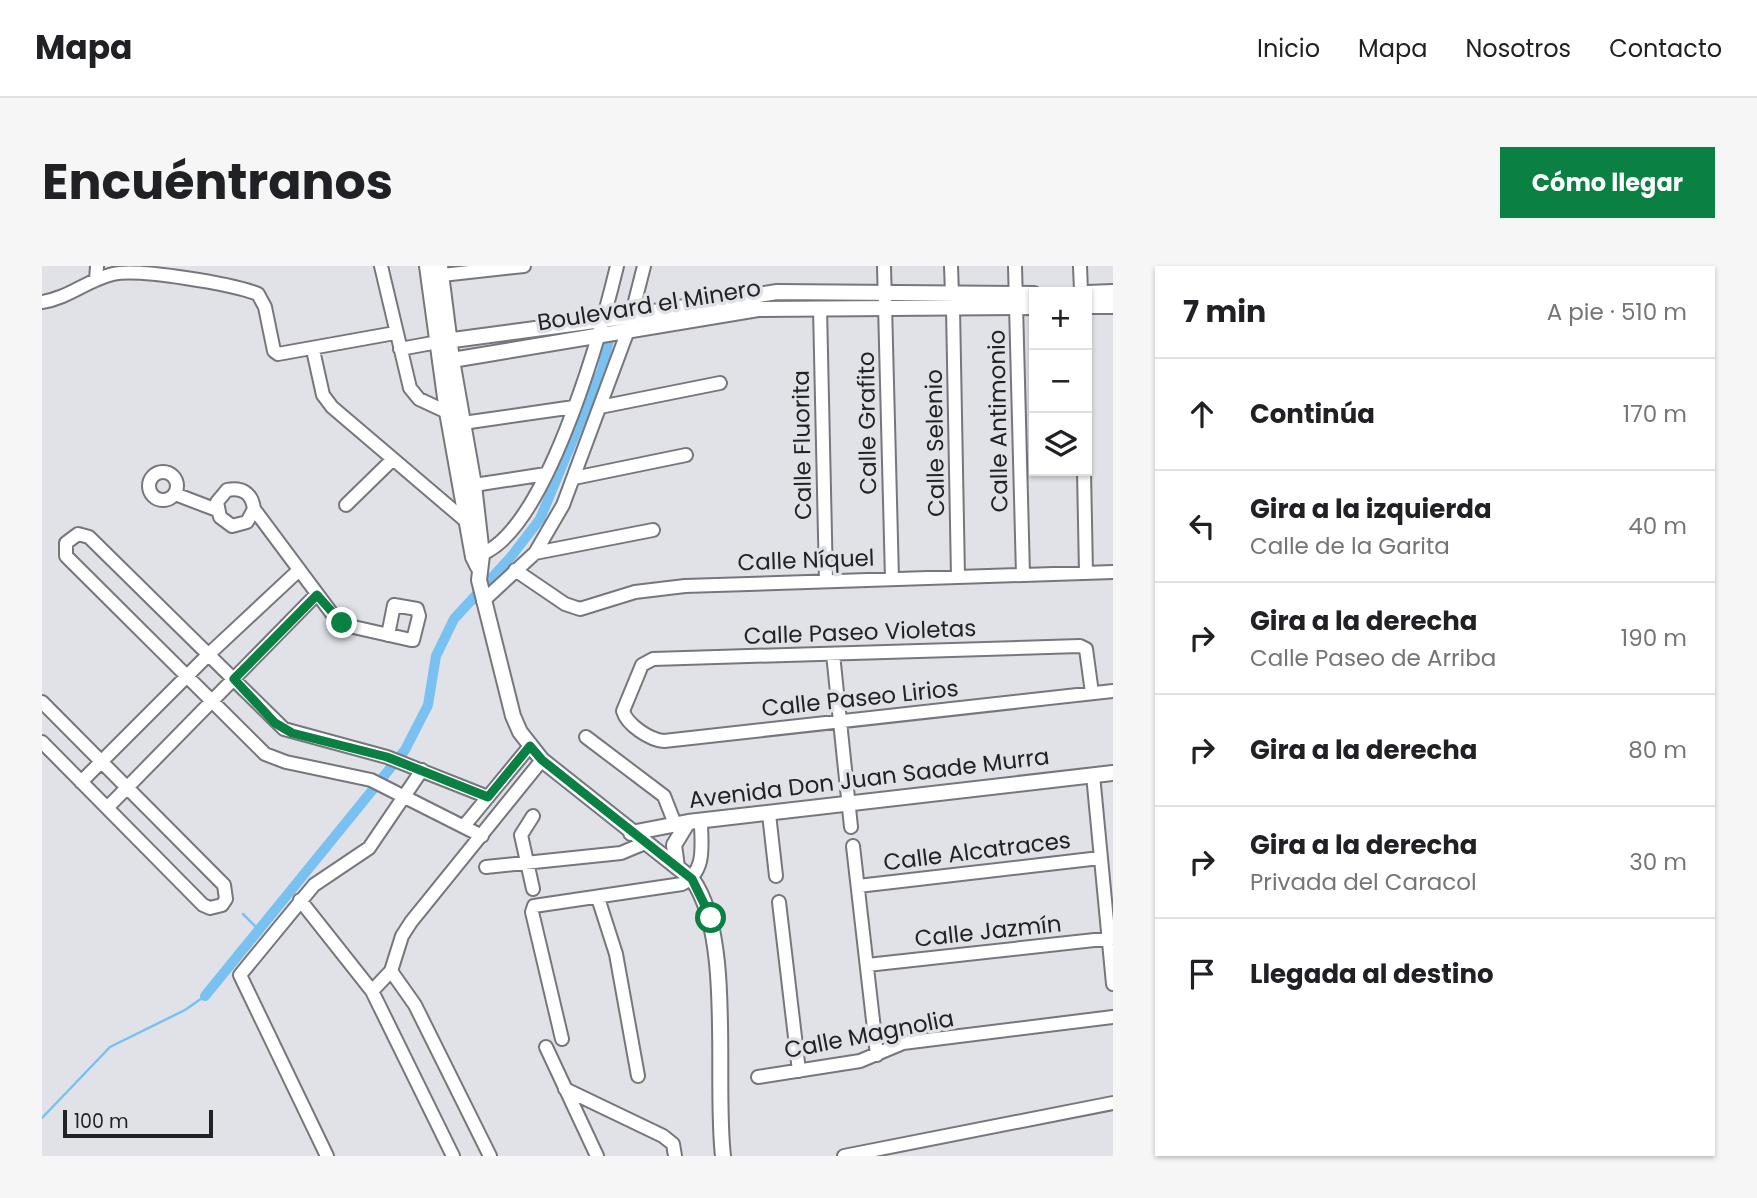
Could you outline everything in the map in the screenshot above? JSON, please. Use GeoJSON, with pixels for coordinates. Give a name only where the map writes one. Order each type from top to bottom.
{"type":"FeatureCollection","features":[{"type":"Feature","properties":{"kind":"street"},"geometry":{"type":"LineString","coordinates":[[96,280],[97,266]]}},
{"type":"Feature","properties":{"kind":"street"},"geometry":{"type":"LineString","coordinates":[[381,266],[395,333],[414,394],[447,412]]}},
{"type":"Feature","properties":{"kind":"street"},"geometry":{"type":"LineString","coordinates":[[428,266],[444,341]]}},
{"type":"Feature","properties":{"kind":"street"},"geometry":{"type":"LineString","coordinates":[[478,565],[467,522],[447,412],[441,270],[524,266]]}},
{"type":"Feature","properties":{"kind":"street"},"geometry":{"type":"LineString","coordinates":[[482,599],[535,552],[551,529],[574,478],[600,407],[615,318],[617,266]]}},
{"type":"Feature","properties":{"kind":"street"},"geometry":{"type":"LineString","coordinates":[[478,565],[505,541],[533,503],[574,407],[612,335],[615,318],[644,266]]}},
{"type":"Feature","properties":{"kind":"street","name":"Calle Grafito"},"geometry":{"type":"LineString","coordinates":[[884,266],[892,579]]}},
{"type":"Feature","properties":{"kind":"street","name":"Calle Selenio"},"geometry":{"type":"LineString","coordinates":[[951,266],[958,577]]}},
{"type":"Feature","properties":{"kind":"street","name":"Calle Antimonio"},"geometry":{"type":"LineString","coordinates":[[1015,266],[1023,575]]}},
{"type":"Feature","properties":{"kind":"street"},"geometry":{"type":"LineString","coordinates":[[1080,266],[1081,287]]}},
{"type":"Feature","properties":{"kind":"street"},"geometry":{"type":"LineString","coordinates":[[42,302],[63,298],[113,274],[144,273],[258,295],[265,307],[275,353],[313,349],[395,333]]}},
{"type":"Feature","properties":{"kind":"street","name":"Boulevard el Minero"},"geometry":{"type":"LineString","coordinates":[[444,341],[615,318],[777,292],[885,301],[1016,300],[1029,295]]}},
{"type":"Feature","properties":{"kind":"street"},"geometry":{"type":"LineString","coordinates":[[1092,293],[1113,292]]}},
{"type":"Feature","properties":{"kind":"street","name":"Boulevard el Minero"},"geometry":{"type":"LineString","coordinates":[[1016,300],[1029,305]]}},
{"type":"Feature","properties":{"kind":"street","name":"Boulevard el Minero"},"geometry":{"type":"LineString","coordinates":[[446,361],[758,309],[820,308],[885,301]]}},
{"type":"Feature","properties":{"kind":"street"},"geometry":{"type":"LineString","coordinates":[[1092,306],[1113,306]]}},
{"type":"Feature","properties":{"kind":"street","name":"Calle Fluorita"},"geometry":{"type":"LineString","coordinates":[[820,308],[826,581]]}},
{"type":"Feature","properties":{"kind":"street"},"geometry":{"type":"LineString","coordinates":[[400,349],[444,341]]}},
{"type":"Feature","properties":{"kind":"street"},"geometry":{"type":"LineString","coordinates":[[313,349],[327,401],[391,461],[467,522]]}},
{"type":"Feature","properties":{"kind":"street"},"geometry":{"type":"LineString","coordinates":[[446,361],[463,423],[474,485],[482,599],[506,694],[520,732],[542,760],[692,879],[706,902],[716,952],[718,1109],[723,1156]]}},
{"type":"Feature","properties":{"kind":"street"},"geometry":{"type":"LineString","coordinates":[[600,407],[720,383]]}},
{"type":"Feature","properties":{"kind":"street"},"geometry":{"type":"LineString","coordinates":[[463,423],[574,407]]}},
{"type":"Feature","properties":{"kind":"street"},"geometry":{"type":"LineString","coordinates":[[574,478],[686,455]]}},
{"type":"Feature","properties":{"kind":"street"},"geometry":{"type":"LineString","coordinates":[[346,505],[391,461]]}},
{"type":"Feature","properties":{"kind":"street"},"geometry":{"type":"LineString","coordinates":[[474,485],[546,474]]}},
{"type":"Feature","properties":{"kind":"street"},"geometry":{"type":"LineString","coordinates":[[1084,476],[1086,573]]}},
{"type":"Feature","properties":{"kind":"street"},"geometry":{"type":"LineString","coordinates":[[217,510],[221,495],[235,489],[249,494],[254,509],[317,595],[342,623],[388,635],[414,640],[419,612],[406,605],[394,605],[388,635]]}},
{"type":"Feature","properties":{"kind":"street"},"geometry":{"type":"LineString","coordinates":[[175,494],[217,510],[225,523],[240,526],[247,522],[254,509]]}},
{"type":"Feature","properties":{"kind":"street"},"geometry":{"type":"LineString","coordinates":[[535,552],[653,530]]}},
{"type":"Feature","properties":{"kind":"street"},"geometry":{"type":"LineString","coordinates":[[482,836],[377,783],[275,759],[256,747],[212,699],[66,556],[65,547],[71,537],[78,534],[89,537],[284,729],[387,757],[488,797]]}},
{"type":"Feature","properties":{"kind":"street"},"geometry":{"type":"LineString","coordinates":[[81,782],[209,654],[299,570]]}},
{"type":"Feature","properties":{"kind":"street","name":"Calle Níquel"},"geometry":{"type":"LineString","coordinates":[[515,570],[565,604],[580,609],[651,588],[1113,572]]}},
{"type":"Feature","properties":{"kind":"street"},"geometry":{"type":"LineString","coordinates":[[108,807],[317,595]]}},
{"type":"Feature","properties":{"kind":"street","name":"Calle Paseo Violetas"},"geometry":{"type":"LineString","coordinates":[[623,711],[642,665],[653,659],[1080,646],[1086,649],[1092,693]]}},
{"type":"Feature","properties":{"kind":"street"},"geometry":{"type":"LineString","coordinates":[[833,654],[851,827]]}},
{"type":"Feature","properties":{"kind":"street","name":"Calle Paseo Lirios"},"geometry":{"type":"LineString","coordinates":[[623,711],[625,717],[651,738],[660,741],[1113,691]]}},
{"type":"Feature","properties":{"kind":"street"},"geometry":{"type":"LineString","coordinates":[[42,702],[224,886],[226,899],[222,905],[216,908],[203,905],[42,742]]}},
{"type":"Feature","properties":{"kind":"street"},"geometry":{"type":"LineString","coordinates":[[562,1039],[532,912],[534,906],[667,889],[692,879],[701,863],[688,822],[664,796],[586,737]]}},
{"type":"Feature","properties":{"kind":"street"},"geometry":{"type":"LineString","coordinates":[[464,826],[530,746]]}},
{"type":"Feature","properties":{"kind":"street"},"geometry":{"type":"LineString","coordinates":[[372,991],[391,971],[402,936],[411,922],[542,760]]}},
{"type":"Feature","properties":{"kind":"street"},"geometry":{"type":"LineString","coordinates":[[327,1156],[240,975],[314,885],[369,848],[422,770]]}},
{"type":"Feature","properties":{"kind":"street","name":"Avenida Don Juan Saade Murra"},"geometry":{"type":"LineString","coordinates":[[631,833],[688,822],[1113,773]]}},
{"type":"Feature","properties":{"kind":"street"},"geometry":{"type":"LineString","coordinates":[[1093,775],[1113,984]]}},
{"type":"Feature","properties":{"kind":"street"},"geometry":{"type":"LineString","coordinates":[[769,814],[776,876]]}},
{"type":"Feature","properties":{"kind":"street"},"geometry":{"type":"LineString","coordinates":[[533,816],[521,835],[533,889]]}},
{"type":"Feature","properties":{"kind":"street"},"geometry":{"type":"LineString","coordinates":[[677,867],[674,845],[688,822]]}},
{"type":"Feature","properties":{"kind":"street"},"geometry":{"type":"LineString","coordinates":[[625,853],[631,833]]}},
{"type":"Feature","properties":{"kind":"street"},"geometry":{"type":"LineString","coordinates":[[486,867],[625,853],[645,843]]}},
{"type":"Feature","properties":{"kind":"street"},"geometry":{"type":"LineString","coordinates":[[853,846],[877,1055]]}},
{"type":"Feature","properties":{"kind":"street","name":"Calle Alcatraces"},"geometry":{"type":"LineString","coordinates":[[858,886],[1100,858]]}},
{"type":"Feature","properties":{"kind":"street"},"geometry":{"type":"LineString","coordinates":[[598,898],[616,954],[638,1076]]}},
{"type":"Feature","properties":{"kind":"street"},"geometry":{"type":"LineString","coordinates":[[300,900],[372,991],[453,1156]]}},
{"type":"Feature","properties":{"kind":"street"},"geometry":{"type":"LineString","coordinates":[[779,902],[799,1070]]}},
{"type":"Feature","properties":{"kind":"street","name":"Calle Jazmín"},"geometry":{"type":"LineString","coordinates":[[867,965],[1110,938]]}},
{"type":"Feature","properties":{"kind":"street"},"geometry":{"type":"LineString","coordinates":[[391,971],[415,1005],[489,1156]]}},
{"type":"Feature","properties":{"kind":"street","name":"Calle Magnolia"},"geometry":{"type":"LineString","coordinates":[[758,1077],[877,1055],[903,1043],[1113,1017]]}},
{"type":"Feature","properties":{"kind":"street"},"geometry":{"type":"LineString","coordinates":[[546,1046],[597,1156]]}},
{"type":"Feature","properties":{"kind":"street"},"geometry":{"type":"LineString","coordinates":[[565,1089],[663,1136],[673,1144],[675,1156]]}},
{"type":"Feature","properties":{"kind":"street"},"geometry":{"type":"LineString","coordinates":[[844,1156],[1113,1102]]}},
{"type":"Feature","properties":{"kind":"waterway"},"geometry":{"type":"LineString","coordinates":[[205,996],[405,750],[428,705],[436,656],[454,619],[510,558],[540,519],[602,370],[616,310]]}},
{"type":"Feature","properties":{"kind":"waterway"},"geometry":{"type":"LineString","coordinates":[[243,914],[258,929]]}},
{"type":"Feature","properties":{"kind":"waterway"},"geometry":{"type":"LineString","coordinates":[[42,1118],[110,1047],[185,1010],[205,996]]}},
{"type":"Feature","properties":{"kind":"route"},"geometry":{"type":"LineString","coordinates":[[342,623],[331,614],[317,595],[234,679],[275,723],[292,733],[387,757],[488,797],[530,746],[542,760],[692,879],[706,902],[711,918]]}}]}
